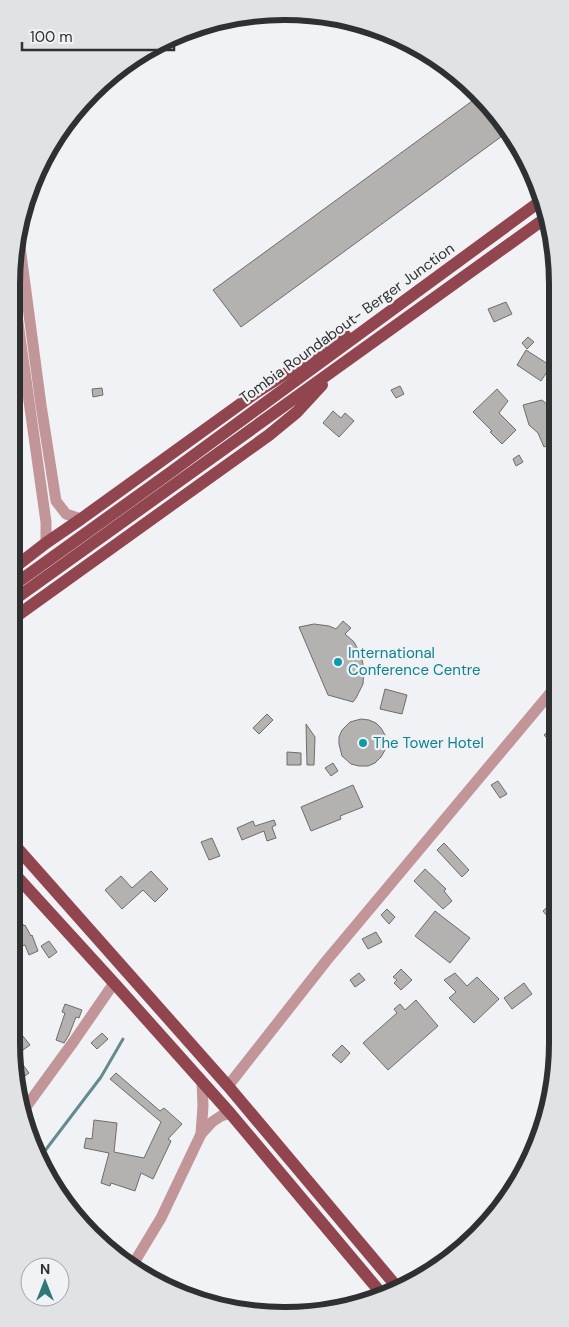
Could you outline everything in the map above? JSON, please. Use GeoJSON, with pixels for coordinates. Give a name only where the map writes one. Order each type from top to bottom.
{"type":"FeatureCollection","features":[{"type":"Feature","properties":{"kind":"main road","name":"Tombia Roundabout- Berger Junction"},"geometry":{"type":"LineString","coordinates":[[20,581],[536,204]]}},
{"type":"Feature","properties":{"kind":"main road","name":"Tombia Roundabout- Berger Junction"},"geometry":{"type":"LineString","coordinates":[[20,596],[541,221]]}},
{"type":"Feature","properties":{"kind":"main road"},"geometry":{"type":"LineString","coordinates":[[20,563],[257,392],[364,323],[385,315]]}},
{"type":"Feature","properties":{"kind":"main road"},"geometry":{"type":"LineString","coordinates":[[20,614],[269,435],[297,412],[335,369]]}},
{"type":"Feature","properties":{"kind":"main road"},"geometry":{"type":"LineString","coordinates":[[20,851],[228,1086],[394,1283]]}},
{"type":"Feature","properties":{"kind":"main road"},"geometry":{"type":"LineString","coordinates":[[20,880],[230,1114],[378,1290]]}},
{"type":"Feature","properties":{"kind":"street"},"geometry":{"type":"LineString","coordinates":[[22,258],[56,501],[66,514],[81,520]]}},
{"type":"Feature","properties":{"kind":"street"},"geometry":{"type":"LineString","coordinates":[[20,337],[45,514],[46,543]]}},
{"type":"Feature","properties":{"kind":"street"},"geometry":{"type":"LineString","coordinates":[[228,1086],[333,952],[549,695]]}},
{"type":"Feature","properties":{"kind":"street"},"geometry":{"type":"LineString","coordinates":[[28,1105],[114,983]]}},
{"type":"Feature","properties":{"kind":"street"},"geometry":{"type":"LineString","coordinates":[[201,1134],[202,1082]]}},
{"type":"Feature","properties":{"kind":"street"},"geometry":{"type":"LineString","coordinates":[[135,1260],[161,1218],[201,1134],[220,1116],[230,1114]]}},
{"type":"Feature","properties":{"kind":"building"},"geometry":{"type":"Polygon","coordinates":[[[474,100],[503,136],[241,327],[213,290],[474,100]]]}},
{"type":"Feature","properties":{"kind":"building"},"geometry":{"type":"Polygon","coordinates":[[[506,302],[512,314],[494,322],[488,309],[506,302]]]}},
{"type":"Feature","properties":{"kind":"building"},"geometry":{"type":"Polygon","coordinates":[[[528,337],[534,342],[527,349],[522,343],[528,337]]]}},
{"type":"Feature","properties":{"kind":"building"},"geometry":{"type":"Polygon","coordinates":[[[526,350],[549,365],[549,369],[541,381],[517,365],[526,350]]]}},
{"type":"Feature","properties":{"kind":"building"},"geometry":{"type":"Polygon","coordinates":[[[400,386],[404,394],[396,398],[391,390],[400,386]]]}},
{"type":"Feature","properties":{"kind":"building"},"geometry":{"type":"Polygon","coordinates":[[[102,388],[103,395],[93,397],[92,389],[102,388]]]}},
{"type":"Feature","properties":{"kind":"building"},"geometry":{"type":"Polygon","coordinates":[[[497,389],[508,401],[499,413],[516,430],[502,444],[473,412],[497,389]]]}},
{"type":"Feature","properties":{"kind":"building"},"geometry":{"type":"Polygon","coordinates":[[[542,400],[549,406],[549,444],[544,447],[538,433],[529,425],[523,405],[542,400]]]}},
{"type":"Feature","properties":{"kind":"building"},"geometry":{"type":"Polygon","coordinates":[[[333,411],[341,418],[345,413],[354,421],[339,437],[323,423],[333,411]]]}},
{"type":"Feature","properties":{"kind":"building"},"geometry":{"type":"Polygon","coordinates":[[[519,455],[523,462],[516,466],[513,459],[519,455]]]}},
{"type":"Feature","properties":{"kind":"building","name":"International Conference Centre"},"geometry":{"type":"Polygon","coordinates":[[[343,621],[351,628],[345,634],[354,642],[361,655],[364,669],[363,684],[353,702],[328,695],[299,627],[314,624],[336,629],[343,621]]]}},
{"type":"Feature","properties":{"kind":"building"},"geometry":{"type":"Polygon","coordinates":[[[385,689],[407,695],[402,714],[380,709],[385,689]]]}},
{"type":"Feature","properties":{"kind":"building"},"geometry":{"type":"Polygon","coordinates":[[[267,714],[273,720],[259,734],[253,728],[267,714]]]}},
{"type":"Feature","properties":{"kind":"building","name":"The Tower Hotel"},"geometry":{"type":"Polygon","coordinates":[[[361,719],[376,723],[385,735],[385,750],[375,763],[368,766],[351,764],[342,756],[339,744],[342,730],[350,722],[361,719]]]}},
{"type":"Feature","properties":{"kind":"building"},"geometry":{"type":"Polygon","coordinates":[[[306,724],[315,737],[314,765],[307,765],[306,724]]]}},
{"type":"Feature","properties":{"kind":"building"},"geometry":{"type":"Polygon","coordinates":[[[549,730],[549,740],[544,735],[549,730]]]}},
{"type":"Feature","properties":{"kind":"building"},"geometry":{"type":"Polygon","coordinates":[[[287,752],[301,753],[301,765],[287,765],[287,752]]]}},
{"type":"Feature","properties":{"kind":"building"},"geometry":{"type":"Polygon","coordinates":[[[333,763],[338,771],[331,776],[325,768],[333,763]]]}},
{"type":"Feature","properties":{"kind":"building"},"geometry":{"type":"Polygon","coordinates":[[[498,781],[507,794],[500,798],[491,785],[498,781]]]}},
{"type":"Feature","properties":{"kind":"building"},"geometry":{"type":"Polygon","coordinates":[[[353,785],[363,807],[340,816],[341,819],[311,831],[301,807],[353,785]]]}},
{"type":"Feature","properties":{"kind":"building"},"geometry":{"type":"Polygon","coordinates":[[[274,820],[276,825],[272,827],[276,838],[267,841],[264,831],[242,840],[237,828],[253,821],[255,826],[274,820]]]}},
{"type":"Feature","properties":{"kind":"building"},"geometry":{"type":"Polygon","coordinates":[[[212,838],[220,856],[209,860],[201,842],[212,838]]]}},
{"type":"Feature","properties":{"kind":"building"},"geometry":{"type":"Polygon","coordinates":[[[444,843],[469,870],[462,877],[437,850],[444,843]]]}},
{"type":"Feature","properties":{"kind":"building"},"geometry":{"type":"Polygon","coordinates":[[[425,869],[446,889],[444,891],[452,901],[443,909],[414,881],[425,869]]]}},
{"type":"Feature","properties":{"kind":"building"},"geometry":{"type":"Polygon","coordinates":[[[151,871],[168,889],[155,902],[143,890],[122,909],[105,890],[121,876],[132,888],[151,871]]]}},
{"type":"Feature","properties":{"kind":"building"},"geometry":{"type":"Polygon","coordinates":[[[549,905],[549,918],[543,911],[549,905]]]}},
{"type":"Feature","properties":{"kind":"building"},"geometry":{"type":"Polygon","coordinates":[[[387,909],[395,917],[389,924],[381,915],[387,909]]]}},
{"type":"Feature","properties":{"kind":"building"},"geometry":{"type":"Polygon","coordinates":[[[435,911],[470,938],[450,963],[415,936],[435,911]]]}},
{"type":"Feature","properties":{"kind":"building"},"geometry":{"type":"Polygon","coordinates":[[[20,920],[32,935],[38,951],[29,955],[25,945],[22,946],[20,943],[20,920]]]}},
{"type":"Feature","properties":{"kind":"building"},"geometry":{"type":"Polygon","coordinates":[[[376,932],[382,942],[368,949],[362,939],[376,932]]]}},
{"type":"Feature","properties":{"kind":"building"},"geometry":{"type":"Polygon","coordinates":[[[49,941],[57,952],[49,958],[41,946],[49,941]]]}},
{"type":"Feature","properties":{"kind":"building"},"geometry":{"type":"Polygon","coordinates":[[[401,969],[412,980],[401,990],[394,983],[397,980],[393,977],[401,969]]]}},
{"type":"Feature","properties":{"kind":"building"},"geometry":{"type":"Polygon","coordinates":[[[359,973],[365,980],[355,987],[350,980],[359,973]]]}},
{"type":"Feature","properties":{"kind":"building"},"geometry":{"type":"Polygon","coordinates":[[[455,973],[467,986],[477,977],[499,999],[474,1023],[449,998],[456,992],[444,980],[455,973]]]}},
{"type":"Feature","properties":{"kind":"building"},"geometry":{"type":"Polygon","coordinates":[[[524,983],[532,994],[512,1009],[504,998],[524,983]]]}},
{"type":"Feature","properties":{"kind":"building"},"geometry":{"type":"Polygon","coordinates":[[[416,1000],[438,1026],[388,1070],[363,1043],[397,1013],[394,1009],[400,1004],[405,1010],[416,1000]]]}},
{"type":"Feature","properties":{"kind":"building"},"geometry":{"type":"Polygon","coordinates":[[[65,1004],[82,1010],[79,1018],[76,1017],[64,1043],[56,1040],[65,1013],[62,1012],[65,1004]]]}},
{"type":"Feature","properties":{"kind":"building"},"geometry":{"type":"Polygon","coordinates":[[[20,1032],[30,1045],[21,1052],[20,1032]]]}},
{"type":"Feature","properties":{"kind":"building"},"geometry":{"type":"Polygon","coordinates":[[[102,1033],[108,1039],[97,1049],[91,1043],[102,1033]]]}},
{"type":"Feature","properties":{"kind":"building"},"geometry":{"type":"Polygon","coordinates":[[[342,1045],[350,1053],[341,1063],[332,1055],[342,1045]]]}},
{"type":"Feature","properties":{"kind":"building"},"geometry":{"type":"Polygon","coordinates":[[[21,1062],[29,1073],[22,1078],[21,1062]]]}},
{"type":"Feature","properties":{"kind":"building"},"geometry":{"type":"Polygon","coordinates":[[[116,1073],[160,1111],[164,1108],[182,1124],[168,1139],[171,1141],[153,1179],[141,1173],[135,1191],[111,1183],[110,1186],[101,1183],[109,1153],[84,1148],[86,1138],[92,1139],[94,1120],[117,1123],[114,1152],[144,1158],[161,1122],[110,1079],[116,1073]]]}},
{"type":"Feature","properties":{"kind":"waterway"},"geometry":{"type":"LineString","coordinates":[[44,1152],[101,1077],[123,1039]]}},
{"type":"Feature","properties":{"kind":"place","name":"International Conference Centre"},"geometry":{"type":"Point","coordinates":[338,662]}},
{"type":"Feature","properties":{"kind":"place","name":"The Tower Hotel"},"geometry":{"type":"Point","coordinates":[363,743]}}]}
